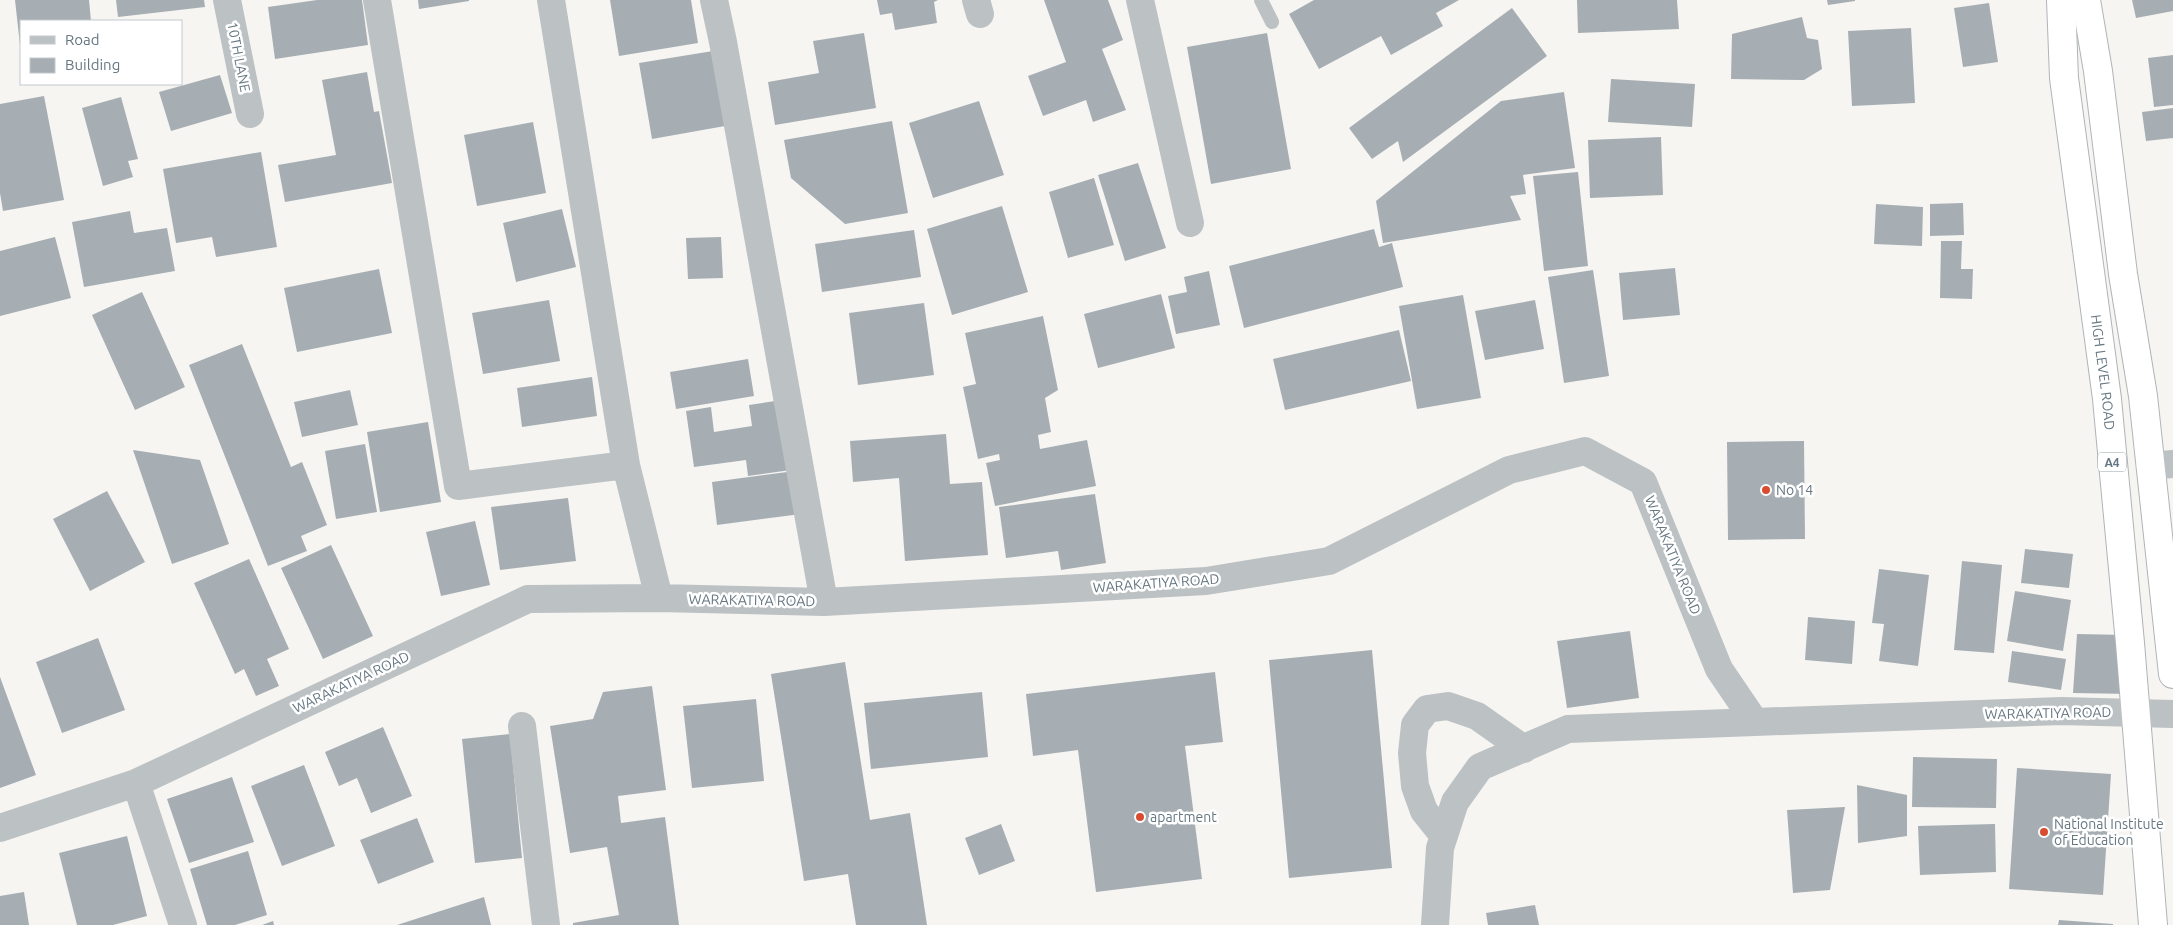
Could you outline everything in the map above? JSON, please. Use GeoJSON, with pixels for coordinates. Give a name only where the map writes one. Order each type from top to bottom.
{"type":"FeatureCollection","features":[{"type":"Feature","properties":{"kind":"highway","name":"HIGH LEVEL ROAD"},"geometry":{"type":"LineString","coordinates":[[2061,0],[2064,78],[2107,399],[2136,713],[2153,925]]}},
{"type":"Feature","properties":{"kind":"highway"},"geometry":{"type":"LineString","coordinates":[[2086,0],[2098,71],[2123,274],[2143,396],[2162,465],[2173,674]]}},
{"type":"Feature","properties":{"kind":"street","name":"10TH LANE"},"geometry":{"type":"LineString","coordinates":[[227,0],[250,114]]}},
{"type":"Feature","properties":{"kind":"street"},"geometry":{"type":"LineString","coordinates":[[377,0],[458,486],[626,464]]}},
{"type":"Feature","properties":{"kind":"street"},"geometry":{"type":"LineString","coordinates":[[551,0],[626,464],[659,598]]}},
{"type":"Feature","properties":{"kind":"street"},"geometry":{"type":"LineString","coordinates":[[714,0],[824,602]]}},
{"type":"Feature","properties":{"kind":"street"},"geometry":{"type":"LineString","coordinates":[[1140,0],[1190,223]]}},
{"type":"Feature","properties":{"kind":"street","name":"WARAKATIYA ROAD"},"geometry":{"type":"LineString","coordinates":[[0,828],[136,783],[528,599],[659,598],[824,602],[1206,581],[1329,561],[1510,470],[1585,451],[1643,482],[1719,669],[1755,722],[2062,711],[2173,714]]}},
{"type":"Feature","properties":{"kind":"street"},"geometry":{"type":"LineString","coordinates":[[1444,836],[1424,811],[1415,786],[1412,753],[1415,725],[1427,709],[1448,706],[1477,716],[1524,748]]}},
{"type":"Feature","properties":{"kind":"street"},"geometry":{"type":"LineString","coordinates":[[1435,925],[1440,848],[1455,802],[1480,768],[1568,729],[1755,722]]}},
{"type":"Feature","properties":{"kind":"street"},"geometry":{"type":"LineString","coordinates":[[522,726],[546,925]]}},
{"type":"Feature","properties":{"kind":"street"},"geometry":{"type":"LineString","coordinates":[[136,783],[183,925]]}},
{"type":"Feature","properties":{"kind":"lane"},"geometry":{"type":"LineString","coordinates":[[1260,0],[1272,22]]}},
{"type":"Feature","properties":{"kind":"building"},"geometry":{"type":"Polygon","coordinates":[[[15,0],[89,0],[91,20],[20,20],[20,45],[15,0]]]}},
{"type":"Feature","properties":{"kind":"building"},"geometry":{"type":"Polygon","coordinates":[[[116,0],[204,0],[205,7],[118,17],[116,0]]]}},
{"type":"Feature","properties":{"kind":"building"},"geometry":{"type":"Polygon","coordinates":[[[317,0],[362,0],[368,45],[275,59],[268,7],[317,0]]]}},
{"type":"Feature","properties":{"kind":"building"},"geometry":{"type":"Polygon","coordinates":[[[418,0],[469,0],[469,1],[419,9],[418,0]]]}},
{"type":"Feature","properties":{"kind":"building"},"geometry":{"type":"Polygon","coordinates":[[[610,0],[691,0],[698,43],[619,56],[610,0]]]}},
{"type":"Feature","properties":{"kind":"building"},"geometry":{"type":"Polygon","coordinates":[[[877,0],[938,0],[934,2],[937,23],[895,30],[892,13],[880,15],[877,0]]]}},
{"type":"Feature","properties":{"kind":"building"},"geometry":{"type":"Polygon","coordinates":[[[1044,0],[1108,0],[1123,40],[1102,49],[1126,110],[1093,122],[1086,100],[1043,116],[1028,76],[1066,62],[1044,0]]]}},
{"type":"Feature","properties":{"kind":"building"},"geometry":{"type":"Polygon","coordinates":[[[1314,0],[1459,0],[1436,13],[1443,26],[1391,55],[1381,36],[1319,69],[1289,14],[1314,0]]]}},
{"type":"Feature","properties":{"kind":"building"},"geometry":{"type":"Polygon","coordinates":[[[1577,0],[1677,0],[1679,29],[1578,33],[1577,0]]]}},
{"type":"Feature","properties":{"kind":"building"},"geometry":{"type":"Polygon","coordinates":[[[1827,0],[1855,0],[1855,1],[1828,5],[1827,0]]]}},
{"type":"Feature","properties":{"kind":"building"},"geometry":{"type":"Polygon","coordinates":[[[2132,0],[2173,0],[2173,11],[2136,18],[2132,0]]]}},
{"type":"Feature","properties":{"kind":"building"},"geometry":{"type":"Polygon","coordinates":[[[1989,3],[1998,62],[1963,67],[1954,8],[1989,3]]]}},
{"type":"Feature","properties":{"kind":"building"},"geometry":{"type":"Polygon","coordinates":[[[1512,8],[1547,56],[1403,162],[1398,141],[1372,159],[1349,128],[1512,8]]]}},
{"type":"Feature","properties":{"kind":"building"},"geometry":{"type":"Polygon","coordinates":[[[1802,17],[1807,38],[1818,40],[1822,69],[1804,80],[1731,79],[1732,34],[1802,17]]]}},
{"type":"Feature","properties":{"kind":"building"},"geometry":{"type":"Polygon","coordinates":[[[1911,28],[1915,103],[1852,106],[1848,31],[1911,28]]]}},
{"type":"Feature","properties":{"kind":"building"},"geometry":{"type":"Polygon","coordinates":[[[864,33],[876,108],[775,125],[768,82],[819,73],[813,41],[864,33]]]}},
{"type":"Feature","properties":{"kind":"building"},"geometry":{"type":"Polygon","coordinates":[[[1267,33],[1291,169],[1211,184],[1187,47],[1267,33]]]}},
{"type":"Feature","properties":{"kind":"building"},"geometry":{"type":"Polygon","coordinates":[[[713,51],[725,126],[652,139],[639,63],[713,51]]]}},
{"type":"Feature","properties":{"kind":"building"},"geometry":{"type":"Polygon","coordinates":[[[2173,55],[2173,105],[2154,107],[2148,58],[2173,55]]]}},
{"type":"Feature","properties":{"kind":"building"},"geometry":{"type":"Polygon","coordinates":[[[367,72],[374,112],[379,111],[392,183],[285,202],[278,165],[336,155],[322,80],[367,72]]]}},
{"type":"Feature","properties":{"kind":"building"},"geometry":{"type":"Polygon","coordinates":[[[220,75],[232,113],[171,131],[159,92],[220,75]]]}},
{"type":"Feature","properties":{"kind":"building"},"geometry":{"type":"Polygon","coordinates":[[[1611,79],[1695,84],[1692,127],[1608,122],[1611,79]]]}},
{"type":"Feature","properties":{"kind":"building"},"geometry":{"type":"Polygon","coordinates":[[[1564,92],[1575,168],[1523,175],[1526,194],[1510,196],[1521,220],[1383,243],[1376,201],[1501,101],[1564,92]]]}},
{"type":"Feature","properties":{"kind":"building"},"geometry":{"type":"Polygon","coordinates":[[[44,96],[64,200],[3,211],[0,193],[0,104],[44,96]]]}},
{"type":"Feature","properties":{"kind":"building"},"geometry":{"type":"Polygon","coordinates":[[[121,97],[138,159],[128,161],[133,177],[103,186],[82,108],[121,97]]]}},
{"type":"Feature","properties":{"kind":"building"},"geometry":{"type":"Polygon","coordinates":[[[979,101],[1004,175],[933,198],[909,123],[979,101]]]}},
{"type":"Feature","properties":{"kind":"building"},"geometry":{"type":"Polygon","coordinates":[[[2173,108],[2173,138],[2146,141],[2142,112],[2173,108]]]}},
{"type":"Feature","properties":{"kind":"building"},"geometry":{"type":"Polygon","coordinates":[[[892,121],[908,213],[845,224],[791,178],[784,140],[892,121]]]}},
{"type":"Feature","properties":{"kind":"building"},"geometry":{"type":"Polygon","coordinates":[[[533,122],[546,193],[477,206],[464,135],[533,122]]]}},
{"type":"Feature","properties":{"kind":"building"},"geometry":{"type":"Polygon","coordinates":[[[1661,137],[1663,195],[1590,198],[1588,140],[1661,137]]]}},
{"type":"Feature","properties":{"kind":"building"},"geometry":{"type":"Polygon","coordinates":[[[261,152],[277,247],[216,257],[212,237],[176,243],[163,169],[261,152]]]}},
{"type":"Feature","properties":{"kind":"building"},"geometry":{"type":"Polygon","coordinates":[[[1138,163],[1166,248],[1125,261],[1098,175],[1138,163]]]}},
{"type":"Feature","properties":{"kind":"building"},"geometry":{"type":"Polygon","coordinates":[[[1578,172],[1588,266],[1544,271],[1533,176],[1578,172]]]}},
{"type":"Feature","properties":{"kind":"building"},"geometry":{"type":"Polygon","coordinates":[[[1094,178],[1114,245],[1068,258],[1049,192],[1094,178]]]}},
{"type":"Feature","properties":{"kind":"building"},"geometry":{"type":"Polygon","coordinates":[[[1963,203],[1964,235],[1930,236],[1930,204],[1963,203]]]}},
{"type":"Feature","properties":{"kind":"building"},"geometry":{"type":"Polygon","coordinates":[[[1876,204],[1923,207],[1922,246],[1874,244],[1876,204]]]}},
{"type":"Feature","properties":{"kind":"building"},"geometry":{"type":"Polygon","coordinates":[[[1002,206],[1028,292],[952,315],[927,229],[1002,206]]]}},
{"type":"Feature","properties":{"kind":"building"},"geometry":{"type":"Polygon","coordinates":[[[562,209],[576,267],[516,282],[503,223],[562,209]]]}},
{"type":"Feature","properties":{"kind":"building"},"geometry":{"type":"Polygon","coordinates":[[[130,211],[134,233],[167,228],[175,271],[84,287],[72,222],[130,211]]]}},
{"type":"Feature","properties":{"kind":"building"},"geometry":{"type":"Polygon","coordinates":[[[1374,229],[1379,247],[1392,243],[1403,287],[1244,328],[1229,266],[1374,229]]]}},
{"type":"Feature","properties":{"kind":"building"},"geometry":{"type":"Polygon","coordinates":[[[914,230],[921,277],[822,292],[815,244],[914,230]]]}},
{"type":"Feature","properties":{"kind":"building"},"geometry":{"type":"Polygon","coordinates":[[[55,237],[71,298],[0,316],[0,251],[55,237]]]}},
{"type":"Feature","properties":{"kind":"building"},"geometry":{"type":"Polygon","coordinates":[[[721,237],[723,278],[688,279],[686,238],[721,237]]]}},
{"type":"Feature","properties":{"kind":"building"},"geometry":{"type":"Polygon","coordinates":[[[1941,241],[1962,241],[1961,269],[1973,269],[1972,299],[1940,298],[1941,241]]]}},
{"type":"Feature","properties":{"kind":"building"},"geometry":{"type":"Polygon","coordinates":[[[1675,268],[1680,315],[1623,320],[1619,273],[1675,268]]]}},
{"type":"Feature","properties":{"kind":"building"},"geometry":{"type":"Polygon","coordinates":[[[379,269],[392,333],[297,352],[284,288],[379,269]]]}},
{"type":"Feature","properties":{"kind":"building"},"geometry":{"type":"Polygon","coordinates":[[[1593,270],[1609,376],[1564,383],[1548,277],[1593,270]]]}},
{"type":"Feature","properties":{"kind":"building"},"geometry":{"type":"Polygon","coordinates":[[[1209,271],[1220,325],[1176,334],[1168,296],[1187,292],[1184,277],[1209,271]]]}},
{"type":"Feature","properties":{"kind":"building"},"geometry":{"type":"Polygon","coordinates":[[[142,292],[185,387],[135,410],[92,315],[142,292]]]}},
{"type":"Feature","properties":{"kind":"building"},"geometry":{"type":"Polygon","coordinates":[[[1161,294],[1175,348],[1098,368],[1084,314],[1161,294]]]}},
{"type":"Feature","properties":{"kind":"building"},"geometry":{"type":"Polygon","coordinates":[[[1463,295],[1481,398],[1417,409],[1399,306],[1463,295]]]}},
{"type":"Feature","properties":{"kind":"building"},"geometry":{"type":"Polygon","coordinates":[[[549,300],[560,361],[483,374],[472,313],[549,300]]]}},
{"type":"Feature","properties":{"kind":"building"},"geometry":{"type":"Polygon","coordinates":[[[1535,300],[1544,349],[1485,360],[1475,311],[1535,300]]]}},
{"type":"Feature","properties":{"kind":"building"},"geometry":{"type":"Polygon","coordinates":[[[924,303],[934,375],[858,385],[849,313],[924,303]]]}},
{"type":"Feature","properties":{"kind":"building"},"geometry":{"type":"Polygon","coordinates":[[[1043,316],[1058,390],[1045,398],[1051,432],[1038,435],[1040,449],[1087,440],[1096,486],[995,506],[986,463],[1000,460],[999,454],[978,459],[963,387],[976,384],[965,333],[1043,316]]]}},
{"type":"Feature","properties":{"kind":"building"},"geometry":{"type":"Polygon","coordinates":[[[1399,330],[1411,381],[1285,410],[1273,359],[1399,330]]]}},
{"type":"Feature","properties":{"kind":"building"},"geometry":{"type":"Polygon","coordinates":[[[242,344],[291,467],[302,462],[327,525],[301,536],[307,551],[268,566],[189,365],[242,344]]]}},
{"type":"Feature","properties":{"kind":"building"},"geometry":{"type":"Polygon","coordinates":[[[748,359],[754,396],[676,409],[670,372],[748,359]]]}},
{"type":"Feature","properties":{"kind":"building"},"geometry":{"type":"Polygon","coordinates":[[[592,377],[597,416],[522,427],[517,388],[592,377]]]}},
{"type":"Feature","properties":{"kind":"building"},"geometry":{"type":"Polygon","coordinates":[[[350,390],[358,425],[302,437],[294,402],[350,390]]]}},
{"type":"Feature","properties":{"kind":"building"},"geometry":{"type":"Polygon","coordinates":[[[788,399],[798,469],[748,476],[746,460],[694,467],[686,411],[711,407],[714,432],[752,426],[749,405],[788,399]]]}},
{"type":"Feature","properties":{"kind":"building"},"geometry":{"type":"Polygon","coordinates":[[[428,422],[441,502],[380,512],[367,432],[428,422]]]}},
{"type":"Feature","properties":{"kind":"building"},"geometry":{"type":"Polygon","coordinates":[[[946,434],[950,484],[982,482],[988,555],[905,561],[899,478],[853,482],[850,441],[946,434]]]}},
{"type":"Feature","properties":{"kind":"building","name":"No 14"},"geometry":{"type":"Polygon","coordinates":[[[1804,441],[1805,539],[1728,540],[1727,442],[1804,441]]]}},
{"type":"Feature","properties":{"kind":"building"},"geometry":{"type":"Polygon","coordinates":[[[365,444],[377,512],[336,519],[325,451],[365,444]]]}},
{"type":"Feature","properties":{"kind":"building"},"geometry":{"type":"Polygon","coordinates":[[[133,450],[200,460],[229,544],[172,564],[133,450]]]}},
{"type":"Feature","properties":{"kind":"building"},"geometry":{"type":"Polygon","coordinates":[[[795,471],[801,514],[717,525],[712,482],[795,471]]]}},
{"type":"Feature","properties":{"kind":"building"},"geometry":{"type":"Polygon","coordinates":[[[107,491],[145,562],[90,591],[53,519],[107,491]]]}},
{"type":"Feature","properties":{"kind":"building"},"geometry":{"type":"Polygon","coordinates":[[[1095,494],[1106,563],[1061,570],[1058,551],[1006,558],[999,507],[1095,494]]]}},
{"type":"Feature","properties":{"kind":"building"},"geometry":{"type":"Polygon","coordinates":[[[568,498],[576,561],[500,570],[491,507],[568,498]]]}},
{"type":"Feature","properties":{"kind":"building"},"geometry":{"type":"Polygon","coordinates":[[[475,521],[490,585],[441,596],[426,532],[475,521]]]}},
{"type":"Feature","properties":{"kind":"building"},"geometry":{"type":"Polygon","coordinates":[[[331,545],[373,636],[323,659],[281,568],[331,545]]]}},
{"type":"Feature","properties":{"kind":"building"},"geometry":{"type":"Polygon","coordinates":[[[2025,549],[2073,554],[2069,588],[2021,583],[2025,549]]]}},
{"type":"Feature","properties":{"kind":"building"},"geometry":{"type":"Polygon","coordinates":[[[249,559],[289,649],[267,659],[279,686],[256,696],[244,669],[235,674],[194,583],[249,559]]]}},
{"type":"Feature","properties":{"kind":"building"},"geometry":{"type":"Polygon","coordinates":[[[1962,561],[2002,565],[1994,653],[1954,650],[1962,561]]]}},
{"type":"Feature","properties":{"kind":"building"},"geometry":{"type":"Polygon","coordinates":[[[1879,569],[1929,575],[1918,666],[1879,661],[1884,624],[1872,623],[1879,569]]]}},
{"type":"Feature","properties":{"kind":"building"},"geometry":{"type":"Polygon","coordinates":[[[2015,591],[2071,600],[2063,651],[2007,641],[2015,591]]]}},
{"type":"Feature","properties":{"kind":"building"},"geometry":{"type":"Polygon","coordinates":[[[1808,617],[1855,621],[1852,664],[1805,660],[1808,617]]]}},
{"type":"Feature","properties":{"kind":"building"},"geometry":{"type":"Polygon","coordinates":[[[1630,631],[1639,698],[1567,708],[1557,641],[1630,631]]]}},
{"type":"Feature","properties":{"kind":"building"},"geometry":{"type":"Polygon","coordinates":[[[2077,634],[2127,635],[2132,694],[2073,693],[2077,634]]]}},
{"type":"Feature","properties":{"kind":"building"},"geometry":{"type":"Polygon","coordinates":[[[98,638],[125,710],[62,733],[36,662],[98,638]]]}},
{"type":"Feature","properties":{"kind":"building"},"geometry":{"type":"Polygon","coordinates":[[[1372,650],[1392,868],[1289,878],[1269,660],[1372,650]]]}},
{"type":"Feature","properties":{"kind":"building"},"geometry":{"type":"Polygon","coordinates":[[[2012,651],[2066,659],[2061,690],[2008,682],[2012,651]]]}},
{"type":"Feature","properties":{"kind":"building"},"geometry":{"type":"Polygon","coordinates":[[[845,662],[870,820],[910,813],[927,925],[856,925],[848,874],[804,881],[771,674],[845,662]]]}},
{"type":"Feature","properties":{"kind":"building","name":"apartment"},"geometry":{"type":"Polygon","coordinates":[[[1215,672],[1223,742],[1185,746],[1202,879],[1096,892],[1078,750],[1033,756],[1026,694],[1215,672]]]}},
{"type":"Feature","properties":{"kind":"building"},"geometry":{"type":"Polygon","coordinates":[[[0,677],[36,775],[0,788],[0,677]]]}},
{"type":"Feature","properties":{"kind":"building"},"geometry":{"type":"Polygon","coordinates":[[[652,686],[666,790],[618,796],[621,823],[665,817],[679,925],[573,925],[573,923],[619,915],[607,847],[570,853],[550,726],[593,719],[603,692],[652,686]]]}},
{"type":"Feature","properties":{"kind":"building"},"geometry":{"type":"Polygon","coordinates":[[[982,692],[988,757],[871,769],[864,703],[982,692]]]}},
{"type":"Feature","properties":{"kind":"building"},"geometry":{"type":"Polygon","coordinates":[[[756,699],[764,781],[692,788],[683,706],[756,699]]]}},
{"type":"Feature","properties":{"kind":"building"},"geometry":{"type":"Polygon","coordinates":[[[383,727],[412,796],[371,813],[357,778],[339,786],[325,752],[383,727]]]}},
{"type":"Feature","properties":{"kind":"building"},"geometry":{"type":"Polygon","coordinates":[[[510,734],[522,858],[475,863],[462,739],[510,734]]]}},
{"type":"Feature","properties":{"kind":"building"},"geometry":{"type":"Polygon","coordinates":[[[1913,757],[1997,759],[1996,808],[1912,807],[1913,757]]]}},
{"type":"Feature","properties":{"kind":"building"},"geometry":{"type":"Polygon","coordinates":[[[304,765],[335,846],[282,866],[251,786],[304,765]]]}},
{"type":"Feature","properties":{"kind":"building"},"geometry":{"type":"Polygon","coordinates":[[[2017,768],[2111,774],[2103,895],[2009,889],[2017,768]]]}},
{"type":"Feature","properties":{"kind":"building"},"geometry":{"type":"Polygon","coordinates":[[[232,777],[254,842],[189,863],[167,799],[232,777]]]}},
{"type":"Feature","properties":{"kind":"building"},"geometry":{"type":"Polygon","coordinates":[[[1857,785],[1907,795],[1907,836],[1858,843],[1857,785]]]}},
{"type":"Feature","properties":{"kind":"building"},"geometry":{"type":"Polygon","coordinates":[[[1845,807],[1830,890],[1793,893],[1787,810],[1845,807]]]}},
{"type":"Feature","properties":{"kind":"building"},"geometry":{"type":"Polygon","coordinates":[[[417,818],[434,862],[378,884],[360,840],[417,818]]]}},
{"type":"Feature","properties":{"kind":"building"},"geometry":{"type":"Polygon","coordinates":[[[1001,824],[1015,861],[979,875],[965,838],[1001,824]]]}},
{"type":"Feature","properties":{"kind":"building"},"geometry":{"type":"Polygon","coordinates":[[[1995,824],[1996,872],[1920,875],[1918,826],[1995,824]]]}},
{"type":"Feature","properties":{"kind":"building"},"geometry":{"type":"Polygon","coordinates":[[[127,836],[147,916],[113,925],[77,925],[59,853],[127,836]]]}},
{"type":"Feature","properties":{"kind":"building"},"geometry":{"type":"Polygon","coordinates":[[[248,851],[267,915],[235,925],[207,925],[190,869],[248,851]]]}},
{"type":"Feature","properties":{"kind":"building"},"geometry":{"type":"Polygon","coordinates":[[[24,892],[29,925],[0,925],[0,896],[24,892]]]}},
{"type":"Feature","properties":{"kind":"building"},"geometry":{"type":"Polygon","coordinates":[[[484,897],[491,925],[397,925],[484,897]]]}},
{"type":"Feature","properties":{"kind":"building"},"geometry":{"type":"Polygon","coordinates":[[[1535,905],[1539,925],[1488,925],[1486,913],[1535,905]]]}},
{"type":"Feature","properties":{"kind":"building"},"geometry":{"type":"Polygon","coordinates":[[[2059,920],[2113,924],[2113,925],[2058,925],[2059,920]]]}},
{"type":"Feature","properties":{"kind":"building"},"geometry":{"type":"Polygon","coordinates":[[[273,921],[274,925],[262,925],[273,921]]]}},
{"type":"Feature","properties":{"kind":"place","name":"No 14"},"geometry":{"type":"Point","coordinates":[1766,490]}},
{"type":"Feature","properties":{"kind":"place","name":"apartment"},"geometry":{"type":"Point","coordinates":[1140,817]}},
{"type":"Feature","properties":{"kind":"place","name":"National Institute of Education"},"geometry":{"type":"Point","coordinates":[2044,832]}}]}
